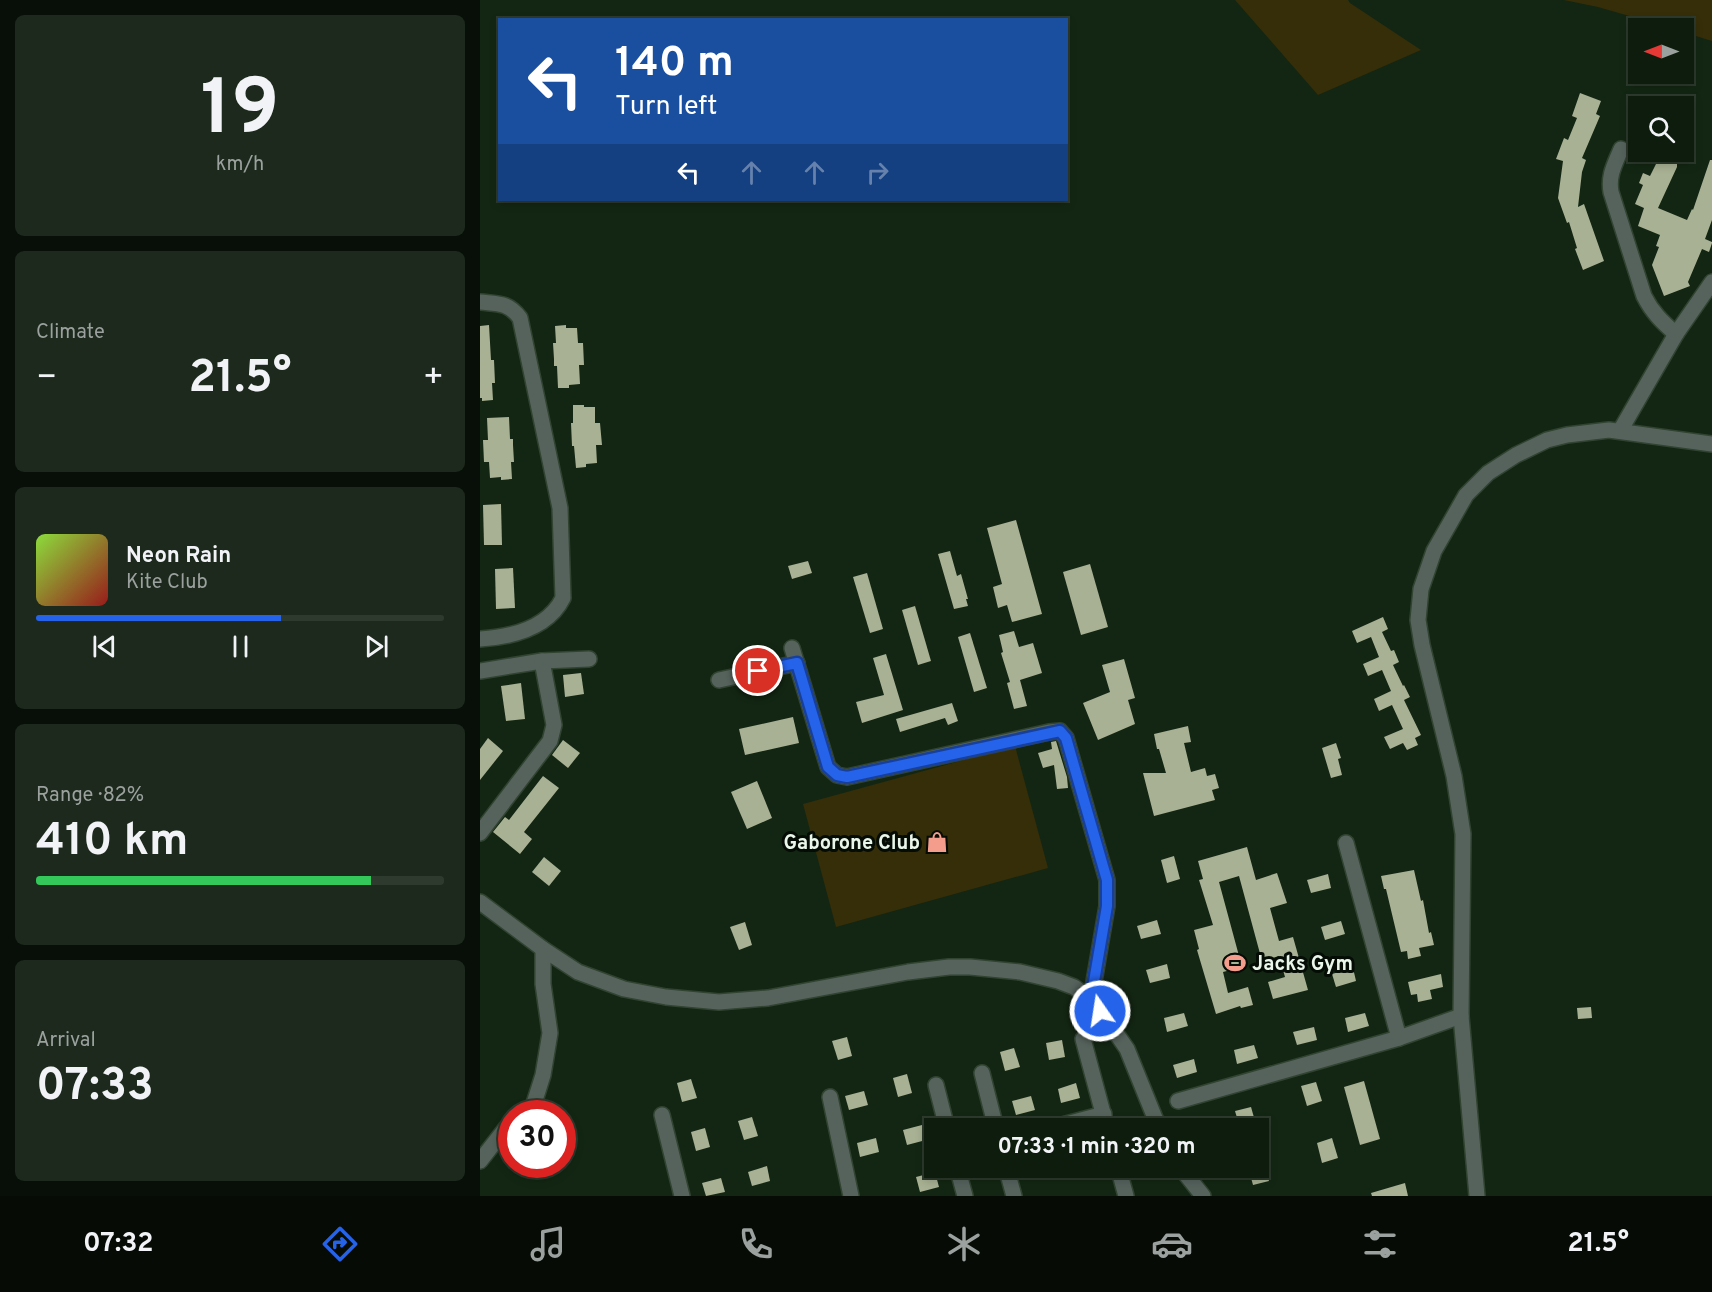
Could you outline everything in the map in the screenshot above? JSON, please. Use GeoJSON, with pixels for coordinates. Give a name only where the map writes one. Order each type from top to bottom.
{"type":"FeatureCollection","features":[{"type":"Feature","properties":{"kind":"street"},"geometry":{"type":"LineString","coordinates":[[1621,149],[1610,174],[1611,192],[1644,296],[1660,321],[1676,334]]}},
{"type":"Feature","properties":{"kind":"street"},"geometry":{"type":"LineString","coordinates":[[1620,431],[1676,334],[1712,282]]}},
{"type":"Feature","properties":{"kind":"street"},"geometry":{"type":"LineString","coordinates":[[480,302],[505,305],[513,309],[519,318],[560,508],[563,598],[557,609],[539,625],[501,637],[480,639]]}},
{"type":"Feature","properties":{"kind":"street"},"geometry":{"type":"LineString","coordinates":[[1477,1196],[1461,1016],[1463,834],[1454,776],[1422,645],[1418,620],[1421,589],[1434,551],[1466,495],[1488,473],[1546,440],[1588,432],[1620,431],[1712,444]]}},
{"type":"Feature","properties":{"kind":"street"},"geometry":{"type":"LineString","coordinates":[[719,680],[794,655],[828,767],[837,775],[847,777],[1060,731],[1066,738],[1107,880],[1107,906],[1091,999]]}},
{"type":"Feature","properties":{"kind":"street"},"geometry":{"type":"LineString","coordinates":[[480,671],[542,661],[589,659]]}},
{"type":"Feature","properties":{"kind":"street"},"geometry":{"type":"LineString","coordinates":[[480,833],[552,734],[554,725],[542,661]]}},
{"type":"Feature","properties":{"kind":"street"},"geometry":{"type":"LineString","coordinates":[[1346,843],[1399,1038]]}},
{"type":"Feature","properties":{"kind":"street"},"geometry":{"type":"LineString","coordinates":[[480,902],[578,972],[624,989],[666,997],[719,1002],[768,998],[908,972],[949,967],[970,967],[1038,975],[1074,987],[1091,999],[1127,1049],[1155,1118]]}},
{"type":"Feature","properties":{"kind":"street"},"geometry":{"type":"LineString","coordinates":[[535,1100],[543,1075],[550,1033],[543,984],[543,949]]}},
{"type":"Feature","properties":{"kind":"street"},"geometry":{"type":"LineString","coordinates":[[1178,1101],[1399,1038],[1461,1016]]}},
{"type":"Feature","properties":{"kind":"street"},"geometry":{"type":"LineString","coordinates":[[1083,1039],[1105,1118]]}},
{"type":"Feature","properties":{"kind":"street"},"geometry":{"type":"LineString","coordinates":[[982,1073],[993,1118]]}},
{"type":"Feature","properties":{"kind":"street"},"geometry":{"type":"LineString","coordinates":[[936,1085],[944,1118]]}},
{"type":"Feature","properties":{"kind":"street"},"geometry":{"type":"LineString","coordinates":[[830,1097],[851,1196]]}},
{"type":"Feature","properties":{"kind":"street"},"geometry":{"type":"LineString","coordinates":[[662,1115],[682,1196]]}},
{"type":"Feature","properties":{"kind":"street"},"geometry":{"type":"LineString","coordinates":[[480,1161],[498,1138]]}},
{"type":"Feature","properties":{"kind":"street"},"geometry":{"type":"LineString","coordinates":[[960,1178],[965,1196]]}},
{"type":"Feature","properties":{"kind":"street"},"geometry":{"type":"LineString","coordinates":[[1009,1178],[1014,1196]]}},
{"type":"Feature","properties":{"kind":"street"},"geometry":{"type":"LineString","coordinates":[[1121,1178],[1126,1196]]}},
{"type":"Feature","properties":{"kind":"street"},"geometry":{"type":"LineString","coordinates":[[1189,1178],[1203,1196]]}},
{"type":"Feature","properties":{"kind":"shaded area"},"geometry":{"type":"Polygon","coordinates":[[[1235,0],[1348,0],[1421,50],[1318,95],[1235,0]]]}},
{"type":"Feature","properties":{"kind":"shaded area"},"geometry":{"type":"Polygon","coordinates":[[[1564,0],[1712,0],[1712,41],[1694,35],[1694,18],[1636,18],[1564,0]]]}},
{"type":"Feature","properties":{"kind":"shaded area"},"geometry":{"type":"Polygon","coordinates":[[[1015,746],[1048,868],[836,927],[803,804],[1015,746]]]}},
{"type":"Feature","properties":{"kind":"building"},"geometry":{"type":"Polygon","coordinates":[[[1580,93],[1601,101],[1596,114],[1600,116],[1582,158],[1586,160],[1582,172],[1578,207],[1584,204],[1604,261],[1583,270],[1569,222],[1567,223],[1558,198],[1563,161],[1556,159],[1564,138],[1568,140],[1577,118],[1572,116],[1580,93]]]}},
{"type":"Feature","properties":{"kind":"building"},"geometry":{"type":"Polygon","coordinates":[[[1710,160],[1712,160],[1712,220],[1705,239],[1712,242],[1709,252],[1702,249],[1688,282],[1690,286],[1664,296],[1652,265],[1659,247],[1656,246],[1660,235],[1638,226],[1644,208],[1635,204],[1643,185],[1639,183],[1643,173],[1650,176],[1657,162],[1675,162],[1677,167],[1658,208],[1687,220],[1693,210],[1710,160]]]}},
{"type":"Feature","properties":{"kind":"building"},"geometry":{"type":"Polygon","coordinates":[[[489,325],[495,383],[492,383],[493,400],[482,401],[480,398],[480,326],[489,325]]]}},
{"type":"Feature","properties":{"kind":"building"},"geometry":{"type":"Polygon","coordinates":[[[566,325],[566,328],[577,328],[578,343],[583,343],[584,365],[579,365],[580,384],[569,385],[569,388],[558,388],[557,366],[554,366],[555,326],[566,325]]]}},
{"type":"Feature","properties":{"kind":"building"},"geometry":{"type":"Polygon","coordinates":[[[573,405],[595,407],[595,423],[600,423],[602,445],[596,445],[597,463],[586,464],[586,467],[576,468],[574,446],[572,446],[573,405]]]}},
{"type":"Feature","properties":{"kind":"building"},"geometry":{"type":"Polygon","coordinates":[[[509,417],[510,439],[513,439],[512,479],[490,478],[489,462],[484,462],[483,440],[488,440],[487,418],[509,417]]]}},
{"type":"Feature","properties":{"kind":"building"},"geometry":{"type":"Polygon","coordinates":[[[501,504],[502,545],[484,545],[483,505],[501,504]]]}},
{"type":"Feature","properties":{"kind":"building"},"geometry":{"type":"Polygon","coordinates":[[[1016,520],[1042,614],[1012,622],[1007,605],[998,608],[993,587],[1002,584],[987,528],[1016,520]]]}},
{"type":"Feature","properties":{"kind":"building"},"geometry":{"type":"Polygon","coordinates":[[[950,551],[957,576],[961,574],[968,599],[966,599],[968,606],[954,609],[938,554],[950,551]]]}},
{"type":"Feature","properties":{"kind":"building"},"geometry":{"type":"Polygon","coordinates":[[[808,561],[812,573],[792,579],[788,566],[808,561]]]}},
{"type":"Feature","properties":{"kind":"building"},"geometry":{"type":"Polygon","coordinates":[[[1090,564],[1108,627],[1081,635],[1063,572],[1090,564]]]}},
{"type":"Feature","properties":{"kind":"building"},"geometry":{"type":"Polygon","coordinates":[[[513,568],[515,608],[496,609],[495,569],[513,568]]]}},
{"type":"Feature","properties":{"kind":"building"},"geometry":{"type":"Polygon","coordinates":[[[867,573],[883,629],[870,633],[853,577],[867,573]]]}},
{"type":"Feature","properties":{"kind":"building"},"geometry":{"type":"Polygon","coordinates":[[[915,606],[931,661],[918,665],[902,610],[915,606]]]}},
{"type":"Feature","properties":{"kind":"building"},"geometry":{"type":"Polygon","coordinates":[[[1383,617],[1388,629],[1382,632],[1399,662],[1393,665],[1410,697],[1404,700],[1421,735],[1415,738],[1418,745],[1407,750],[1403,743],[1390,749],[1384,737],[1403,729],[1392,705],[1379,711],[1374,699],[1391,691],[1382,670],[1368,676],[1363,664],[1379,657],[1371,637],[1357,643],[1352,631],[1383,617]]]}},
{"type":"Feature","properties":{"kind":"building"},"geometry":{"type":"Polygon","coordinates":[[[1014,631],[1019,647],[1033,643],[1042,673],[1020,680],[1027,706],[1014,709],[999,635],[1014,631]]]}},
{"type":"Feature","properties":{"kind":"building"},"geometry":{"type":"Polygon","coordinates":[[[970,633],[987,688],[974,692],[958,637],[970,633]]]}},
{"type":"Feature","properties":{"kind":"building"},"geometry":{"type":"Polygon","coordinates":[[[886,654],[903,710],[862,723],[856,702],[884,695],[873,658],[886,654]]]}},
{"type":"Feature","properties":{"kind":"building"},"geometry":{"type":"Polygon","coordinates":[[[1124,659],[1135,698],[1128,700],[1135,724],[1098,740],[1083,703],[1110,692],[1102,665],[1124,659]]]}},
{"type":"Feature","properties":{"kind":"building"},"geometry":{"type":"Polygon","coordinates":[[[581,673],[584,694],[565,697],[563,675],[581,673]]]}},
{"type":"Feature","properties":{"kind":"building"},"geometry":{"type":"Polygon","coordinates":[[[521,683],[525,719],[506,721],[501,686],[521,683]]]}},
{"type":"Feature","properties":{"kind":"building"},"geometry":{"type":"Polygon","coordinates":[[[952,703],[958,721],[948,725],[945,718],[900,732],[896,719],[952,703]]]}},
{"type":"Feature","properties":{"kind":"building"},"geometry":{"type":"Polygon","coordinates":[[[793,717],[799,743],[745,755],[739,729],[793,717]]]}},
{"type":"Feature","properties":{"kind":"building"},"geometry":{"type":"Polygon","coordinates":[[[1188,726],[1191,742],[1184,743],[1191,772],[1205,768],[1207,776],[1215,774],[1219,788],[1212,790],[1215,800],[1154,816],[1143,773],[1166,773],[1154,734],[1188,726]]]}},
{"type":"Feature","properties":{"kind":"building"},"geometry":{"type":"Polygon","coordinates":[[[488,738],[503,751],[480,780],[480,749],[488,738]]]}},
{"type":"Feature","properties":{"kind":"building"},"geometry":{"type":"Polygon","coordinates":[[[563,740],[580,753],[568,768],[552,755],[563,740]]]}},
{"type":"Feature","properties":{"kind":"building"},"geometry":{"type":"Polygon","coordinates":[[[1056,741],[1068,788],[1057,789],[1054,765],[1043,768],[1038,753],[1052,749],[1051,742],[1056,741]]]}},
{"type":"Feature","properties":{"kind":"building"},"geometry":{"type":"Polygon","coordinates":[[[1336,743],[1341,758],[1338,759],[1342,775],[1331,778],[1322,748],[1336,743]]]}},
{"type":"Feature","properties":{"kind":"building"},"geometry":{"type":"Polygon","coordinates":[[[543,776],[559,788],[524,832],[532,839],[520,854],[493,832],[505,817],[509,820],[543,776]]]}},
{"type":"Feature","properties":{"kind":"building"},"geometry":{"type":"Polygon","coordinates":[[[757,781],[772,818],[747,829],[731,792],[757,781]]]}},
{"type":"Feature","properties":{"kind":"building"},"geometry":{"type":"Polygon","coordinates":[[[1247,847],[1256,880],[1277,873],[1287,903],[1270,908],[1279,941],[1293,937],[1308,990],[1273,999],[1268,982],[1285,977],[1279,956],[1262,961],[1239,876],[1219,882],[1242,967],[1223,972],[1228,993],[1248,987],[1253,1005],[1241,1008],[1240,1006],[1216,1014],[1197,950],[1199,949],[1194,930],[1213,925],[1199,880],[1203,879],[1198,861],[1247,847]]]}},
{"type":"Feature","properties":{"kind":"building"},"geometry":{"type":"Polygon","coordinates":[[[1174,856],[1180,879],[1167,883],[1161,860],[1174,856]]]}},
{"type":"Feature","properties":{"kind":"building"},"geometry":{"type":"Polygon","coordinates":[[[544,857],[561,871],[549,886],[532,872],[544,857]]]}},
{"type":"Feature","properties":{"kind":"building"},"geometry":{"type":"Polygon","coordinates":[[[1414,870],[1434,945],[1419,948],[1421,956],[1408,959],[1407,951],[1401,952],[1381,876],[1414,870]]]}},
{"type":"Feature","properties":{"kind":"building"},"geometry":{"type":"Polygon","coordinates":[[[1328,874],[1331,888],[1311,893],[1307,880],[1328,874]]]}},
{"type":"Feature","properties":{"kind":"building"},"geometry":{"type":"Polygon","coordinates":[[[1157,920],[1161,934],[1141,939],[1137,926],[1157,920]]]}},
{"type":"Feature","properties":{"kind":"building"},"geometry":{"type":"Polygon","coordinates":[[[1341,921],[1345,934],[1325,940],[1321,927],[1341,921]]]}},
{"type":"Feature","properties":{"kind":"building"},"geometry":{"type":"Polygon","coordinates":[[[745,922],[752,945],[739,950],[730,927],[745,922]]]}},
{"type":"Feature","properties":{"kind":"building"},"geometry":{"type":"Polygon","coordinates":[[[1167,964],[1170,978],[1150,983],[1146,970],[1167,964]]]}},
{"type":"Feature","properties":{"kind":"building"},"geometry":{"type":"Polygon","coordinates":[[[1353,968],[1356,981],[1336,987],[1332,974],[1353,968]]]}},
{"type":"Feature","properties":{"kind":"building"},"geometry":{"type":"Polygon","coordinates":[[[1441,974],[1443,987],[1430,990],[1432,999],[1418,1002],[1417,994],[1411,995],[1408,982],[1441,974]]]}},
{"type":"Feature","properties":{"kind":"building"},"geometry":{"type":"Polygon","coordinates":[[[1591,1007],[1592,1018],[1578,1019],[1577,1008],[1591,1007]]]}},
{"type":"Feature","properties":{"kind":"building"},"geometry":{"type":"Polygon","coordinates":[[[1184,1013],[1188,1026],[1167,1032],[1164,1018],[1184,1013]]]}},
{"type":"Feature","properties":{"kind":"building"},"geometry":{"type":"Polygon","coordinates":[[[1365,1013],[1369,1026],[1348,1032],[1345,1018],[1365,1013]]]}},
{"type":"Feature","properties":{"kind":"building"},"geometry":{"type":"Polygon","coordinates":[[[1314,1027],[1317,1040],[1297,1045],[1293,1032],[1314,1027]]]}},
{"type":"Feature","properties":{"kind":"building"},"geometry":{"type":"Polygon","coordinates":[[[847,1037],[852,1056],[838,1060],[832,1041],[847,1037]]]}},
{"type":"Feature","properties":{"kind":"building"},"geometry":{"type":"Polygon","coordinates":[[[1062,1040],[1065,1057],[1049,1060],[1046,1043],[1062,1040]]]}},
{"type":"Feature","properties":{"kind":"building"},"geometry":{"type":"Polygon","coordinates":[[[1254,1045],[1258,1058],[1237,1064],[1234,1050],[1254,1045]]]}},
{"type":"Feature","properties":{"kind":"building"},"geometry":{"type":"Polygon","coordinates":[[[1014,1048],[1020,1067],[1005,1071],[1000,1052],[1014,1048]]]}},
{"type":"Feature","properties":{"kind":"building"},"geometry":{"type":"Polygon","coordinates":[[[1194,1059],[1197,1072],[1177,1078],[1173,1065],[1194,1059]]]}},
{"type":"Feature","properties":{"kind":"building"},"geometry":{"type":"Polygon","coordinates":[[[907,1074],[912,1093],[898,1097],[893,1078],[907,1074]]]}},
{"type":"Feature","properties":{"kind":"building"},"geometry":{"type":"Polygon","coordinates":[[[691,1079],[697,1098],[682,1102],[677,1083],[691,1079]]]}},
{"type":"Feature","properties":{"kind":"building"},"geometry":{"type":"Polygon","coordinates":[[[1364,1081],[1380,1139],[1360,1145],[1344,1087],[1364,1081]]]}},
{"type":"Feature","properties":{"kind":"building"},"geometry":{"type":"Polygon","coordinates":[[[1316,1082],[1322,1101],[1307,1106],[1301,1086],[1316,1082]]]}},
{"type":"Feature","properties":{"kind":"building"},"geometry":{"type":"Polygon","coordinates":[[[1076,1083],[1080,1098],[1061,1103],[1058,1089],[1076,1083]]]}},
{"type":"Feature","properties":{"kind":"building"},"geometry":{"type":"Polygon","coordinates":[[[864,1091],[868,1105],[849,1110],[845,1096],[864,1091]]]}},
{"type":"Feature","properties":{"kind":"building"},"geometry":{"type":"Polygon","coordinates":[[[1031,1096],[1035,1110],[1016,1115],[1012,1101],[1031,1096]]]}},
{"type":"Feature","properties":{"kind":"building"},"geometry":{"type":"Polygon","coordinates":[[[1251,1107],[1254,1118],[1237,1118],[1235,1111],[1251,1107]]]}},
{"type":"Feature","properties":{"kind":"building"},"geometry":{"type":"Polygon","coordinates":[[[752,1117],[758,1136],[744,1140],[738,1121],[752,1117]]]}},
{"type":"Feature","properties":{"kind":"building"},"geometry":{"type":"Polygon","coordinates":[[[922,1125],[924,1141],[907,1145],[903,1130],[922,1125]]]}},
{"type":"Feature","properties":{"kind":"building"},"geometry":{"type":"Polygon","coordinates":[[[705,1128],[710,1147],[696,1151],[691,1132],[705,1128]]]}},
{"type":"Feature","properties":{"kind":"building"},"geometry":{"type":"Polygon","coordinates":[[[876,1138],[879,1152],[860,1157],[857,1143],[876,1138]]]}},
{"type":"Feature","properties":{"kind":"building"},"geometry":{"type":"Polygon","coordinates":[[[1332,1138],[1338,1158],[1322,1163],[1317,1143],[1332,1138]]]}},
{"type":"Feature","properties":{"kind":"building"},"geometry":{"type":"Polygon","coordinates":[[[767,1166],[770,1181],[752,1186],[748,1172],[767,1166]]]}},
{"type":"Feature","properties":{"kind":"building"},"geometry":{"type":"Polygon","coordinates":[[[924,1175],[924,1178],[937,1178],[939,1187],[920,1192],[916,1177],[924,1175]]]}},
{"type":"Feature","properties":{"kind":"building"},"geometry":{"type":"Polygon","coordinates":[[[721,1178],[725,1192],[706,1196],[702,1183],[721,1178]]]}},
{"type":"Feature","properties":{"kind":"building"},"geometry":{"type":"Polygon","coordinates":[[[1251,1178],[1268,1178],[1269,1181],[1253,1185],[1251,1178]]]}},
{"type":"Feature","properties":{"kind":"building"},"geometry":{"type":"Polygon","coordinates":[[[1405,1183],[1408,1196],[1372,1196],[1371,1193],[1405,1183]]]}},
{"type":"Feature","properties":{"kind":"place","name":"Gaborone Club"},"geometry":{"type":"Point","coordinates":[937,842]}},
{"type":"Feature","properties":{"kind":"place","name":"Jacks Gym"},"geometry":{"type":"Point","coordinates":[1235,963]}},
{"type":"Feature","properties":{"kind":"route"},"geometry":{"type":"LineString","coordinates":[[758,671],[797,663],[828,767],[837,775],[847,777],[1060,731],[1066,738],[1107,880],[1107,906],[1091,999],[1100,1011]]}}]}
